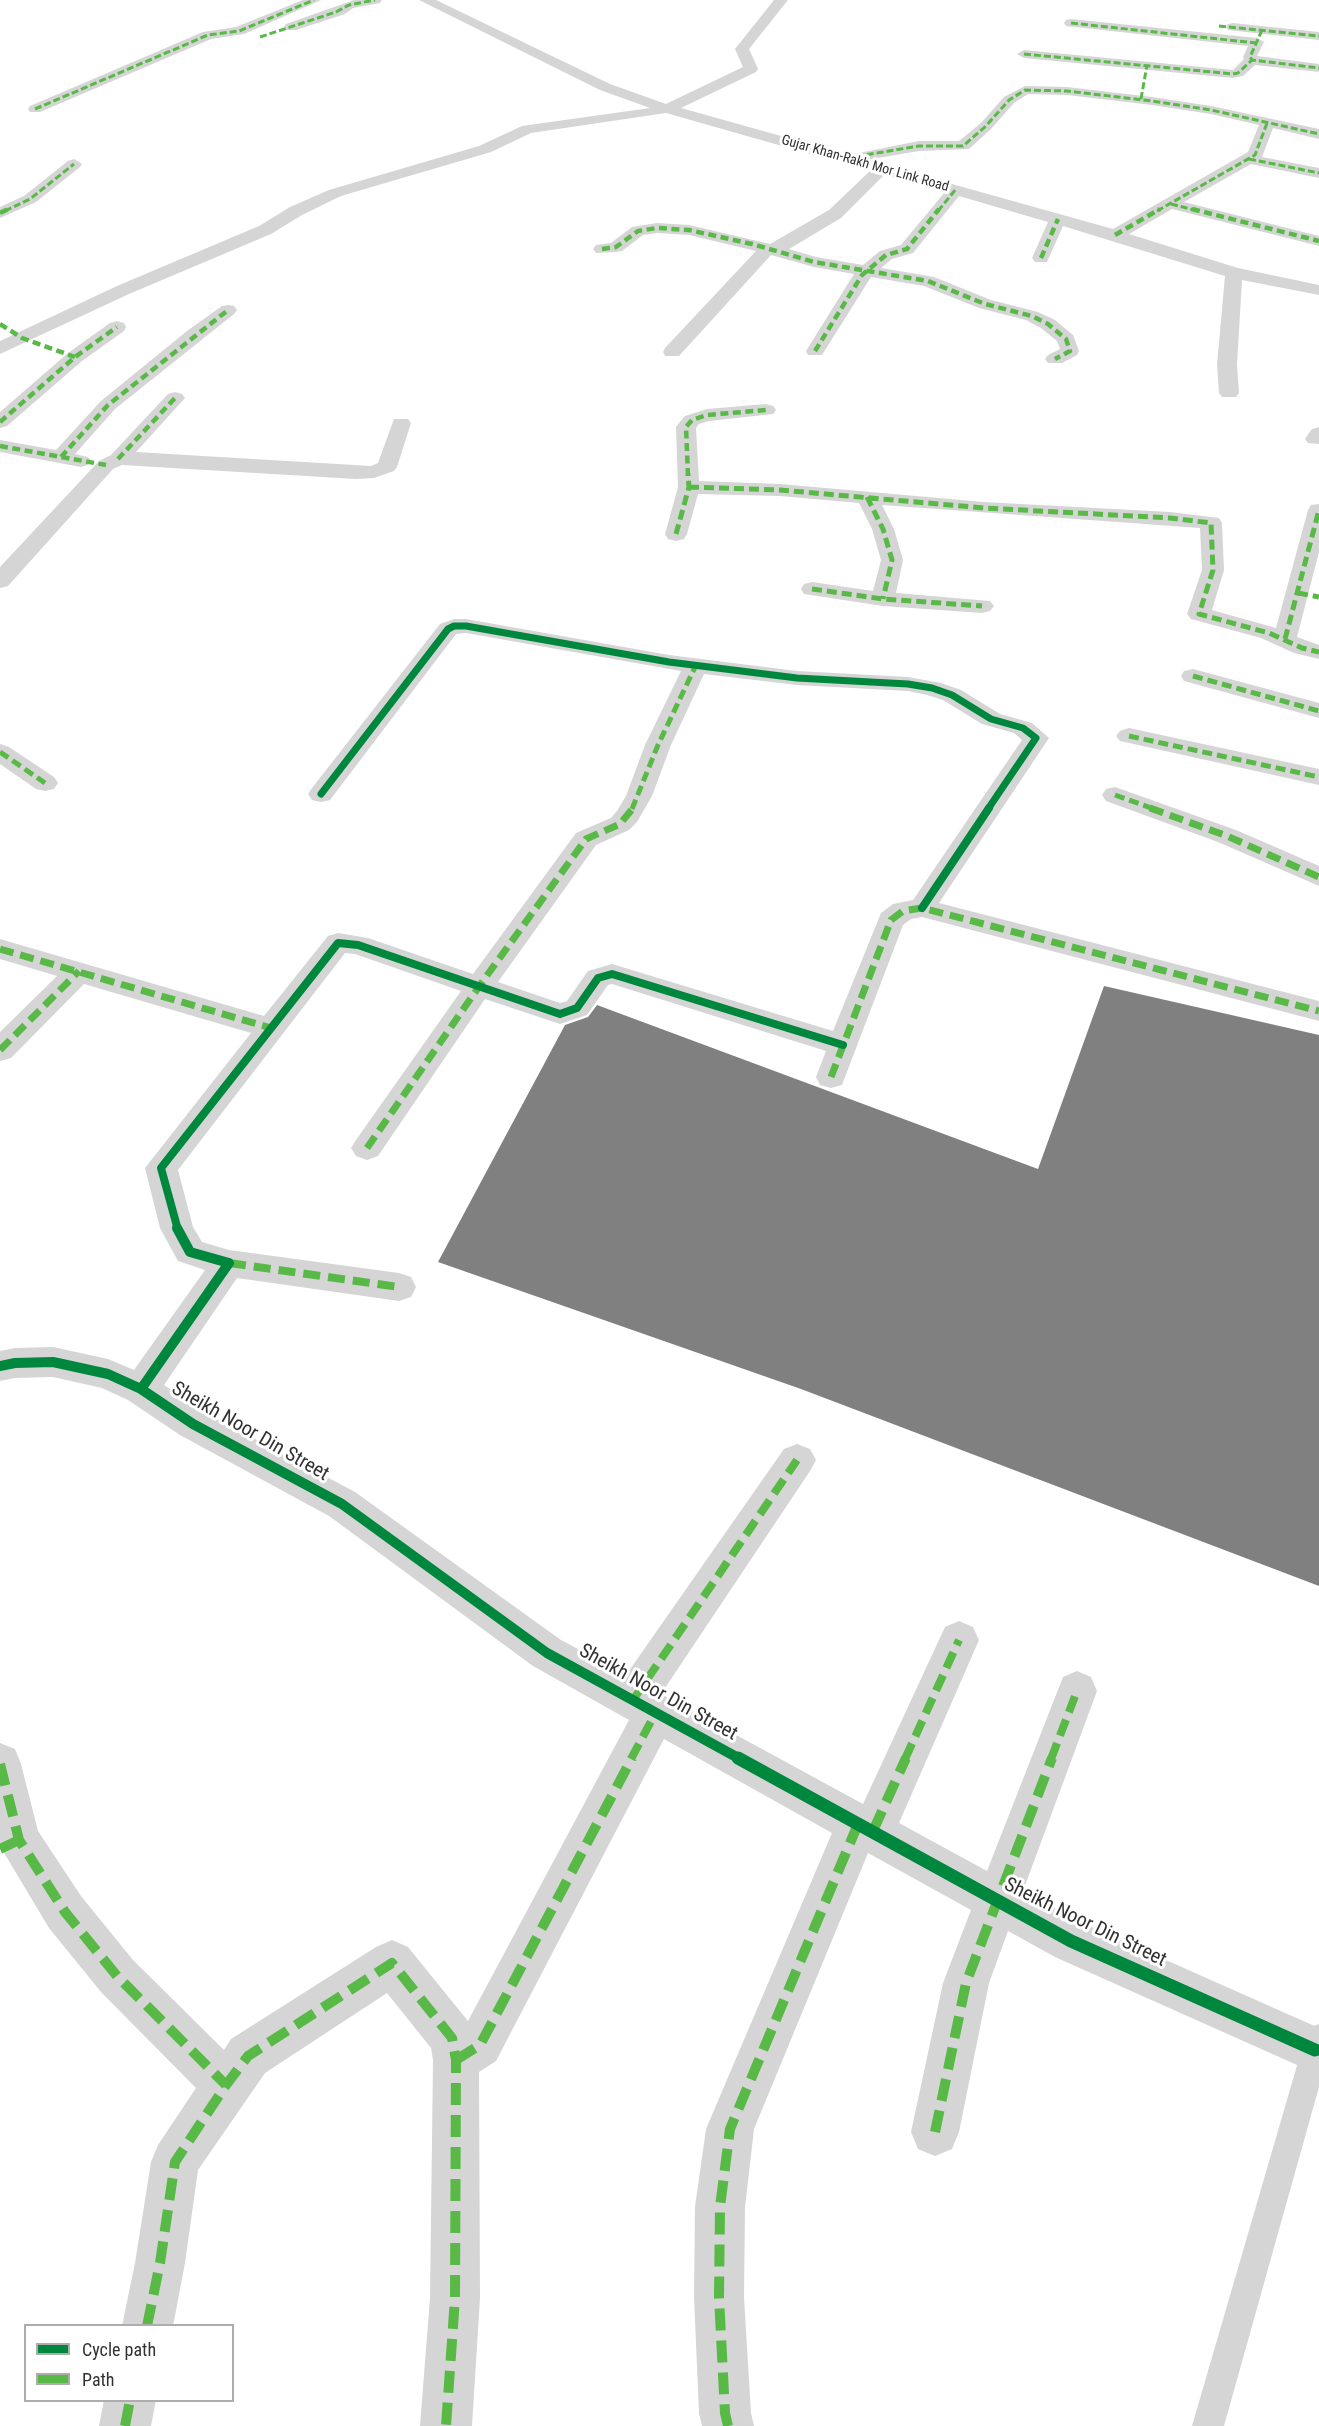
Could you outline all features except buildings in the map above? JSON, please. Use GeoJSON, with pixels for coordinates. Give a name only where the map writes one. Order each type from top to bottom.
{"type":"FeatureCollection","features":[{"type":"Feature","properties":{"kind":"street"},"geometry":{"type":"LineString","coordinates":[[35,109],[208,35],[238,31],[314,0]]}},
{"type":"Feature","properties":{"kind":"street"},"geometry":{"type":"LineString","coordinates":[[260,37],[336,12],[350,2],[375,0]]}},
{"type":"Feature","properties":{"kind":"street","name":"Gujar Khan-Rakh Mor Link Road"},"geometry":{"type":"LineString","coordinates":[[426,0],[605,87],[669,109],[1115,235],[1234,273],[1319,290]]}},
{"type":"Feature","properties":{"kind":"street"},"geometry":{"type":"LineString","coordinates":[[0,348],[10,330],[123,290],[265,230],[296,211],[335,193],[485,149],[527,129],[669,109],[751,69],[742,49],[772,4]]}},
{"type":"Feature","properties":{"kind":"street"},"geometry":{"type":"LineString","coordinates":[[1071,23],[1259,36],[1319,36]]}},
{"type":"Feature","properties":{"kind":"street"},"geometry":{"type":"LineString","coordinates":[[1219,26],[1259,36]]}},
{"type":"Feature","properties":{"kind":"street"},"geometry":{"type":"LineString","coordinates":[[1252,60],[1250,58],[1259,36]]}},
{"type":"Feature","properties":{"kind":"street"},"geometry":{"type":"LineString","coordinates":[[1024,54],[1233,74],[1238,73],[1252,60],[1319,68]]}},
{"type":"Feature","properties":{"kind":"street"},"geometry":{"type":"LineString","coordinates":[[1141,99],[1147,65]]}},
{"type":"Feature","properties":{"kind":"street"},"geometry":{"type":"LineString","coordinates":[[847,158],[919,146],[963,146],[986,126],[1009,100],[1025,90],[1141,99],[1211,110],[1319,134]]}},
{"type":"Feature","properties":{"kind":"street"},"geometry":{"type":"LineString","coordinates":[[1115,235],[1249,159],[1258,150],[1267,123]]}},
{"type":"Feature","properties":{"kind":"street"},"geometry":{"type":"LineString","coordinates":[[1249,159],[1319,172]]}},
{"type":"Feature","properties":{"kind":"street"},"geometry":{"type":"LineString","coordinates":[[0,213],[30,199],[74,164]]}},
{"type":"Feature","properties":{"kind":"street"},"geometry":{"type":"LineString","coordinates":[[672,352],[765,251],[782,246],[835,214],[882,168]]}},
{"type":"Feature","properties":{"kind":"street"},"geometry":{"type":"LineString","coordinates":[[815,351],[867,271],[886,255],[907,249],[956,189]]}},
{"type":"Feature","properties":{"kind":"street"},"geometry":{"type":"LineString","coordinates":[[1171,204],[1319,241]]}},
{"type":"Feature","properties":{"kind":"street"},"geometry":{"type":"LineString","coordinates":[[1041,258],[1058,219]]}},
{"type":"Feature","properties":{"kind":"street"},"geometry":{"type":"LineString","coordinates":[[602,249],[616,247],[638,231],[657,228],[689,230],[771,249],[805,260],[936,283],[985,304],[1032,316],[1048,324],[1066,339],[1070,351],[1055,358]]}},
{"type":"Feature","properties":{"kind":"street"},"geometry":{"type":"LineString","coordinates":[[1295,285],[1307,271]]}},
{"type":"Feature","properties":{"kind":"street"},"geometry":{"type":"LineString","coordinates":[[1229,393],[1227,365],[1234,273]]}},
{"type":"Feature","properties":{"kind":"street"},"geometry":{"type":"LineString","coordinates":[[61,457],[108,405],[228,310]]}},
{"type":"Feature","properties":{"kind":"street"},"geometry":{"type":"LineString","coordinates":[[0,422],[75,357],[117,327]]}},
{"type":"Feature","properties":{"kind":"street"},"geometry":{"type":"LineString","coordinates":[[10,330],[75,357]]}},
{"type":"Feature","properties":{"kind":"street"},"geometry":{"type":"LineString","coordinates":[[0,581],[175,398]]}},
{"type":"Feature","properties":{"kind":"street"},"geometry":{"type":"LineString","coordinates":[[676,534],[689,487],[686,427],[692,420],[707,414],[766,410]]}},
{"type":"Feature","properties":{"kind":"street"},"geometry":{"type":"LineString","coordinates":[[0,446],[61,457],[112,462],[138,458],[356,473],[374,472],[387,467],[401,423]]}},
{"type":"Feature","properties":{"kind":"street"},"geometry":{"type":"LineString","coordinates":[[689,487],[780,490],[984,508],[1170,518],[1211,523],[1213,570],[1199,614],[1285,639],[1302,648],[1319,652]]}},
{"type":"Feature","properties":{"kind":"street"},"geometry":{"type":"LineString","coordinates":[[867,497],[883,529],[892,560],[883,599]]}},
{"type":"Feature","properties":{"kind":"street"},"geometry":{"type":"LineString","coordinates":[[1285,639],[1308,595],[1319,510]]}},
{"type":"Feature","properties":{"kind":"street"},"geometry":{"type":"LineString","coordinates":[[812,589],[883,599],[982,606]]}},
{"type":"Feature","properties":{"kind":"street"},"geometry":{"type":"LineString","coordinates":[[321,794],[448,629],[454,626],[466,626],[696,665],[796,678],[908,684],[943,690],[991,719],[1023,728],[1036,738],[922,908]]}},
{"type":"Feature","properties":{"kind":"street"},"geometry":{"type":"LineString","coordinates":[[367,1148],[586,839],[620,824],[628,816],[639,796],[658,745],[696,665]]}},
{"type":"Feature","properties":{"kind":"street"},"geometry":{"type":"LineString","coordinates":[[1193,676],[1319,711]]}},
{"type":"Feature","properties":{"kind":"street"},"geometry":{"type":"LineString","coordinates":[[1129,736],[1319,777]]}},
{"type":"Feature","properties":{"kind":"street"},"geometry":{"type":"LineString","coordinates":[[0,752],[45,783]]}},
{"type":"Feature","properties":{"kind":"street"},"geometry":{"type":"LineString","coordinates":[[1114,795],[1227,836],[1319,878]]}},
{"type":"Feature","properties":{"kind":"street"},"geometry":{"type":"LineString","coordinates":[[831,1077],[891,921],[903,910],[922,908],[1319,1011]]}},
{"type":"Feature","properties":{"kind":"street"},"geometry":{"type":"LineString","coordinates":[[399,1287],[229,1263],[190,1252],[177,1228],[161,1168],[338,943],[358,945],[560,1014],[577,1008],[598,978],[612,974],[843,1045]]}},
{"type":"Feature","properties":{"kind":"street"},"geometry":{"type":"LineString","coordinates":[[0,948],[271,1028]]}},
{"type":"Feature","properties":{"kind":"street"},"geometry":{"type":"LineString","coordinates":[[0,1050],[79,970]]}},
{"type":"Feature","properties":{"kind":"street"},"geometry":{"type":"LineString","coordinates":[[141,1389],[229,1263]]}},
{"type":"Feature","properties":{"kind":"street","name":"Sheikh Noor Din Street"},"geometry":{"type":"LineString","coordinates":[[0,1366],[15,1363],[53,1362],[108,1374],[141,1389],[194,1425],[342,1504],[547,1653],[1071,1941],[1317,2044]]}},
{"type":"Feature","properties":{"kind":"street"},"geometry":{"type":"LineString","coordinates":[[456,2060],[480,2045],[644,1706],[797,1460]]}},
{"type":"Feature","properties":{"kind":"street"},"geometry":{"type":"LineString","coordinates":[[728,2426],[725,2413],[719,2286],[720,2207],[730,2129],[866,1828],[959,1640]]}},
{"type":"Feature","properties":{"kind":"street"},"geometry":{"type":"LineString","coordinates":[[935,2132],[966,1983],[1077,1691]]}},
{"type":"Feature","properties":{"kind":"street"},"geometry":{"type":"LineString","coordinates":[[0,1764],[10,1844],[117,1976],[226,2085]]}},
{"type":"Feature","properties":{"kind":"street"},"geometry":{"type":"LineString","coordinates":[[147,2324],[160,2263],[175,2162],[226,2085],[248,2056],[392,1963],[452,2038],[456,2060],[455,2298],[446,2426]]}},
{"type":"Feature","properties":{"kind":"street"},"geometry":{"type":"LineString","coordinates":[[125,2426],[130,2402]]}},
{"type":"Feature","properties":{"kind":"lane"},"geometry":{"type":"LineString","coordinates":[[1208,2426],[1317,2044]]}},
{"type":"Feature","properties":{"kind":"marked path"},"geometry":{"type":"LineString","coordinates":[[35,109],[208,35],[239,31],[314,0]]}},
{"type":"Feature","properties":{"kind":"marked path"},"geometry":{"type":"LineString","coordinates":[[260,37],[336,12],[349,5],[375,0]]}},
{"type":"Feature","properties":{"kind":"marked path"},"geometry":{"type":"LineString","coordinates":[[1071,23],[1256,43]]}},
{"type":"Feature","properties":{"kind":"marked path"},"geometry":{"type":"LineString","coordinates":[[1219,26],[1319,36]]}},
{"type":"Feature","properties":{"kind":"marked path"},"geometry":{"type":"LineString","coordinates":[[1262,30],[1250,57],[1252,60],[1319,68]]}},
{"type":"Feature","properties":{"kind":"marked path"},"geometry":{"type":"LineString","coordinates":[[1024,54],[1233,74],[1238,73],[1252,60]]}},
{"type":"Feature","properties":{"kind":"marked path"},"geometry":{"type":"LineString","coordinates":[[1141,99],[1147,65]]}},
{"type":"Feature","properties":{"kind":"marked path"},"geometry":{"type":"LineString","coordinates":[[847,158],[919,146],[963,146],[986,126],[1009,100],[1025,90],[1067,91],[1152,101],[1211,110],[1319,134]]}},
{"type":"Feature","properties":{"kind":"marked path"},"geometry":{"type":"LineString","coordinates":[[1115,235],[1255,155],[1267,123]]}},
{"type":"Feature","properties":{"kind":"marked path"},"geometry":{"type":"LineString","coordinates":[[1249,159],[1319,173]]}},
{"type":"Feature","properties":{"kind":"marked path"},"geometry":{"type":"LineString","coordinates":[[0,213],[30,199],[74,164]]}},
{"type":"Feature","properties":{"kind":"marked path"},"geometry":{"type":"LineString","coordinates":[[815,351],[862,275],[886,255],[907,249],[956,189]]}},
{"type":"Feature","properties":{"kind":"marked path"},"geometry":{"type":"LineString","coordinates":[[1171,204],[1319,241]]}},
{"type":"Feature","properties":{"kind":"marked path"},"geometry":{"type":"LineString","coordinates":[[1041,258],[1058,219]]}},
{"type":"Feature","properties":{"kind":"marked path"},"geometry":{"type":"LineString","coordinates":[[602,249],[616,247],[638,231],[657,228],[689,230],[752,244],[814,262],[928,281],[985,304],[1032,316],[1048,324],[1066,339],[1070,351],[1055,359]]}},
{"type":"Feature","properties":{"kind":"marked path"},"geometry":{"type":"LineString","coordinates":[[61,457],[108,405],[228,310]]}},
{"type":"Feature","properties":{"kind":"marked path"},"geometry":{"type":"LineString","coordinates":[[0,324],[22,338],[75,357]]}},
{"type":"Feature","properties":{"kind":"marked path"},"geometry":{"type":"LineString","coordinates":[[0,422],[75,357],[117,327]]}},
{"type":"Feature","properties":{"kind":"marked path"},"geometry":{"type":"LineString","coordinates":[[118,459],[175,398]]}},
{"type":"Feature","properties":{"kind":"marked path"},"geometry":{"type":"LineString","coordinates":[[676,534],[689,487],[686,427],[692,420],[707,415],[766,410]]}},
{"type":"Feature","properties":{"kind":"marked path"},"geometry":{"type":"LineString","coordinates":[[0,446],[106,465]]}},
{"type":"Feature","properties":{"kind":"marked path"},"geometry":{"type":"LineString","coordinates":[[689,487],[780,490],[984,508],[1170,518],[1211,523],[1213,570],[1199,614],[1269,633],[1302,648],[1319,652]]}},
{"type":"Feature","properties":{"kind":"marked path"},"geometry":{"type":"LineString","coordinates":[[867,497],[883,529],[892,560],[883,599]]}},
{"type":"Feature","properties":{"kind":"marked path"},"geometry":{"type":"LineString","coordinates":[[1285,639],[1319,510]]}},
{"type":"Feature","properties":{"kind":"marked path"},"geometry":{"type":"LineString","coordinates":[[812,589],[883,599],[982,606]]}},
{"type":"Feature","properties":{"kind":"marked path"},"geometry":{"type":"LineString","coordinates":[[1298,593],[1319,597]]}},
{"type":"Feature","properties":{"kind":"marked path"},"geometry":{"type":"LineString","coordinates":[[367,1148],[480,985],[586,839],[620,824],[628,816],[639,796],[658,745],[696,665]]}},
{"type":"Feature","properties":{"kind":"marked path"},"geometry":{"type":"LineString","coordinates":[[1193,676],[1319,711]]}},
{"type":"Feature","properties":{"kind":"marked path"},"geometry":{"type":"LineString","coordinates":[[1129,736],[1319,777]]}},
{"type":"Feature","properties":{"kind":"marked path"},"geometry":{"type":"LineString","coordinates":[[0,752],[45,783]]}},
{"type":"Feature","properties":{"kind":"marked path"},"geometry":{"type":"LineString","coordinates":[[1115,795],[1227,836],[1319,877]]}},
{"type":"Feature","properties":{"kind":"marked path"},"geometry":{"type":"LineString","coordinates":[[831,1077],[891,920],[903,911],[922,908],[1319,1011]]}},
{"type":"Feature","properties":{"kind":"marked path"},"geometry":{"type":"LineString","coordinates":[[0,949],[271,1028]]}},
{"type":"Feature","properties":{"kind":"marked path"},"geometry":{"type":"LineString","coordinates":[[0,1050],[79,971]]}},
{"type":"Feature","properties":{"kind":"marked path"},"geometry":{"type":"LineString","coordinates":[[229,1263],[399,1287]]}},
{"type":"Feature","properties":{"kind":"marked path"},"geometry":{"type":"LineString","coordinates":[[633,1700],[797,1460]]}},
{"type":"Feature","properties":{"kind":"marked path"},"geometry":{"type":"LineString","coordinates":[[873,1831],[959,1640]]}},
{"type":"Feature","properties":{"kind":"marked path"},"geometry":{"type":"LineString","coordinates":[[935,2132],[966,1983],[1077,1691]]}},
{"type":"Feature","properties":{"kind":"marked path"},"geometry":{"type":"LineString","coordinates":[[456,2060],[480,2045],[656,1712]]}},
{"type":"Feature","properties":{"kind":"marked path"},"geometry":{"type":"LineString","coordinates":[[0,1764],[19,1840],[65,1912],[117,1976],[226,2085]]}},
{"type":"Feature","properties":{"kind":"marked path"},"geometry":{"type":"LineString","coordinates":[[728,2426],[725,2413],[719,2297],[720,2207],[730,2129],[858,1824]]}},
{"type":"Feature","properties":{"kind":"marked path"},"geometry":{"type":"LineString","coordinates":[[0,1849],[19,1840]]}},
{"type":"Feature","properties":{"kind":"marked path"},"geometry":{"type":"LineString","coordinates":[[147,2324],[160,2263],[175,2162],[226,2085],[248,2056],[392,1963],[452,2038],[456,2060],[455,2298],[446,2426]]}},
{"type":"Feature","properties":{"kind":"marked path"},"geometry":{"type":"LineString","coordinates":[[125,2426],[130,2402]]}},
{"type":"Feature","properties":{"kind":"cycle path"},"geometry":{"type":"LineString","coordinates":[[321,794],[448,629],[454,626],[466,626],[669,662],[797,678],[908,684],[932,688],[952,695],[991,719],[1023,728],[1036,738],[922,908]]}},
{"type":"Feature","properties":{"kind":"cycle path"},"geometry":{"type":"LineString","coordinates":[[141,1389],[229,1263],[190,1252],[177,1228],[161,1168],[338,943],[358,945],[560,1014],[577,1008],[598,978],[612,974],[843,1045]]}},
{"type":"Feature","properties":{"kind":"cycle path"},"geometry":{"type":"LineString","coordinates":[[0,1366],[15,1363],[53,1362],[108,1374],[141,1389],[193,1424],[342,1504],[547,1653],[1071,1941],[1315,2050]]}}]}
